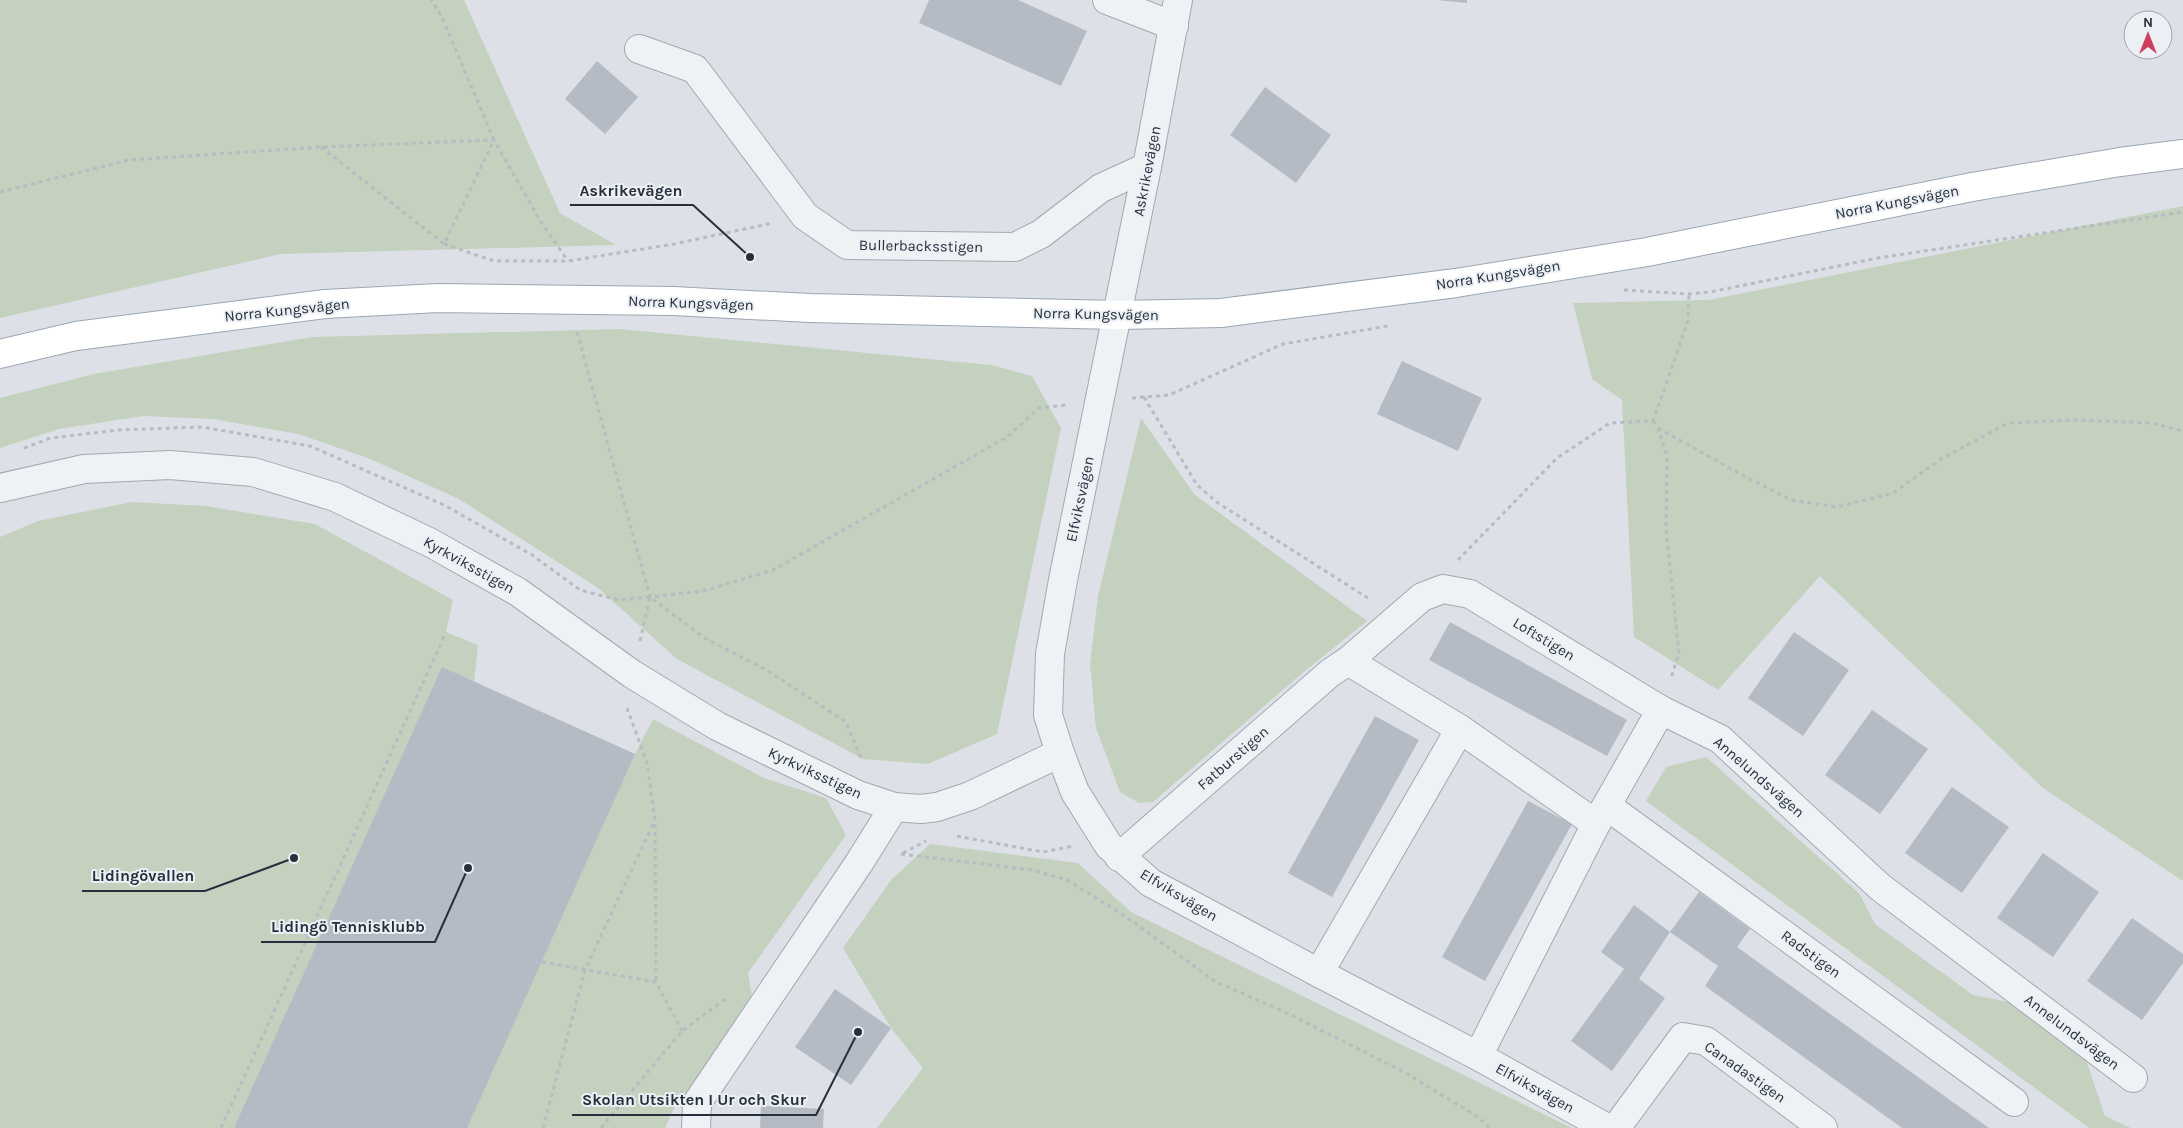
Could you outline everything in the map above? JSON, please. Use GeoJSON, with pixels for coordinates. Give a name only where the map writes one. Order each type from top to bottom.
{"type":"FeatureCollection","features":[{"type":"Feature","properties":{"kind":"main road","name":"Norra Kungsvägen"},"geometry":{"type":"LineString","coordinates":[[0,354],[76,336],[325,304],[438,298],[673,302],[810,308],[1119,315],[1221,313],[1456,283],[1646,252],[1972,187],[2120,162],[2183,154]]}},
{"type":"Feature","properties":{"kind":"street","name":"Askrikevägen"},"geometry":{"type":"LineString","coordinates":[[1107,0],[1176,13],[1119,315]]}},
{"type":"Feature","properties":{"kind":"street","name":"Bullerbacksstigen"},"geometry":{"type":"LineString","coordinates":[[638,48],[695,69],[805,216],[846,245],[1015,247],[1041,234],[1101,188],[1148,167]]}},
{"type":"Feature","properties":{"kind":"street","name":"Elfviksvägen"},"geometry":{"type":"LineString","coordinates":[[1119,315],[1063,580],[1050,654],[1048,715],[1075,792],[1101,834],[1119,857],[1152,883],[1478,1056],[1607,1128]]}},
{"type":"Feature","properties":{"kind":"street","name":"Kyrkviksstigen"},"geometry":{"type":"LineString","coordinates":[[0,488],[84,469],[170,465],[253,472],[335,497],[432,543],[518,592],[632,674],[716,726],[858,795],[894,807],[937,807],[970,796],[1060,752]]}},
{"type":"Feature","properties":{"kind":"street","name":"Loftstigen"},"geometry":{"type":"LineString","coordinates":[[1422,598],[1444,589],[1470,594],[1661,710]]}},
{"type":"Feature","properties":{"kind":"street","name":"Fatburstigen"},"geometry":{"type":"LineString","coordinates":[[1119,857],[1330,673],[1348,661],[1422,598]]}},
{"type":"Feature","properties":{"kind":"street"},"geometry":{"type":"LineString","coordinates":[[1348,661],[1601,815]]}},
{"type":"Feature","properties":{"kind":"street"},"geometry":{"type":"LineString","coordinates":[[1478,1056],[1601,815],[1661,710]]}},
{"type":"Feature","properties":{"kind":"street","name":"Annelundsvägen"},"geometry":{"type":"LineString","coordinates":[[1661,710],[1720,739],[1880,887],[2133,1078]]}},
{"type":"Feature","properties":{"kind":"street"},"geometry":{"type":"LineString","coordinates":[[1319,973],[1460,729]]}},
{"type":"Feature","properties":{"kind":"street"},"geometry":{"type":"LineString","coordinates":[[696,1128],[697,1103],[859,864],[894,807]]}},
{"type":"Feature","properties":{"kind":"street","name":"Radstigen"},"geometry":{"type":"LineString","coordinates":[[1601,815],[2014,1102]]}},
{"type":"Feature","properties":{"kind":"street","name":"Canadastigen"},"geometry":{"type":"LineString","coordinates":[[1616,1128],[1684,1037],[1706,1041],[1823,1128]]}},
{"type":"Feature","properties":{"kind":"path"},"geometry":{"type":"LineString","coordinates":[[431,0],[441,15],[494,140],[541,222],[568,261]]}},
{"type":"Feature","properties":{"kind":"path"},"geometry":{"type":"LineString","coordinates":[[0,192],[128,160],[321,147],[494,140]]}},
{"type":"Feature","properties":{"kind":"path"},"geometry":{"type":"LineString","coordinates":[[444,244],[494,140]]}},
{"type":"Feature","properties":{"kind":"path"},"geometry":{"type":"LineString","coordinates":[[321,147],[444,244],[494,261],[568,261],[674,244],[805,216]]}},
{"type":"Feature","properties":{"kind":"path"},"geometry":{"type":"LineString","coordinates":[[1614,289],[1689,294],[1710,292],[1878,258],[2183,212]]}},
{"type":"Feature","properties":{"kind":"path"},"geometry":{"type":"LineString","coordinates":[[1653,422],[1688,321],[1689,294]]}},
{"type":"Feature","properties":{"kind":"path"},"geometry":{"type":"LineString","coordinates":[[576,326],[650,598],[632,674],[627,710],[647,763],[655,820],[656,982],[682,1031]]}},
{"type":"Feature","properties":{"kind":"path"},"geometry":{"type":"LineString","coordinates":[[650,598],[703,591],[773,570],[1006,437],[1039,408],[1168,395],[1283,344],[1390,326]]}},
{"type":"Feature","properties":{"kind":"path"},"geometry":{"type":"LineString","coordinates":[[1144,397],[1197,485],[1218,503],[1375,603]]}},
{"type":"Feature","properties":{"kind":"path"},"geometry":{"type":"LineString","coordinates":[[1653,422],[1658,428],[1791,500],[1837,508],[1893,493],[1941,459],[2008,423],[2075,420],[2152,423],[2183,431]]}},
{"type":"Feature","properties":{"kind":"path"},"geometry":{"type":"LineString","coordinates":[[1456,563],[1557,458],[1610,423],[1653,422]]}},
{"type":"Feature","properties":{"kind":"path"},"geometry":{"type":"LineString","coordinates":[[1658,428],[1667,456],[1666,529],[1679,653],[1661,710]]}},
{"type":"Feature","properties":{"kind":"path"},"geometry":{"type":"LineString","coordinates":[[650,598],[703,636],[768,671],[846,722],[863,759],[858,795]]}},
{"type":"Feature","properties":{"kind":"path"},"geometry":{"type":"LineString","coordinates":[[221,1128],[446,632]]}},
{"type":"Feature","properties":{"kind":"path"},"geometry":{"type":"LineString","coordinates":[[543,1128],[584,970],[655,820]]}},
{"type":"Feature","properties":{"kind":"path"},"geometry":{"type":"LineString","coordinates":[[953,836],[961,835],[1044,852],[1070,847],[1101,834]]}},
{"type":"Feature","properties":{"kind":"path"},"geometry":{"type":"LineString","coordinates":[[895,860],[900,854],[929,840]]}},
{"type":"Feature","properties":{"kind":"path"},"geometry":{"type":"LineString","coordinates":[[900,854],[1033,870],[1067,880],[1125,916],[1216,982],[1285,1012],[1404,1072],[1478,1117],[1490,1128]]}},
{"type":"Feature","properties":{"kind":"path"},"geometry":{"type":"LineString","coordinates":[[542,962],[656,982]]}},
{"type":"Feature","properties":{"kind":"path"},"geometry":{"type":"LineString","coordinates":[[601,1128],[682,1031],[735,992]]}},
{"type":"Feature","properties":{"kind":"green space"},"geometry":{"type":"Polygon","coordinates":[[[0,0],[464,0],[560,213],[616,245],[281,254],[0,318],[0,0]]]}},
{"type":"Feature","properties":{"kind":"green space"},"geometry":{"type":"Polygon","coordinates":[[[2183,206],[2183,881],[2043,788],[1820,576],[1718,690],[1634,637],[1622,400],[1592,379],[1573,303],[1708,300],[2183,206]]]}},
{"type":"Feature","properties":{"kind":"green space"},"geometry":{"type":"Polygon","coordinates":[[[620,329],[991,365],[1032,376],[1061,428],[997,734],[928,764],[863,759],[677,659],[598,588],[459,499],[368,458],[298,434],[213,419],[143,416],[59,429],[0,448],[0,398],[94,374],[312,337],[620,329]]]}},
{"type":"Feature","properties":{"kind":"green space"},"geometry":{"type":"Polygon","coordinates":[[[1141,418],[1195,495],[1367,621],[1300,675],[1153,802],[1139,803],[1120,792],[1096,728],[1090,664],[1098,596],[1141,418]]]}},
{"type":"Feature","properties":{"kind":"green space"},"geometry":{"type":"Polygon","coordinates":[[[132,502],[206,506],[315,524],[453,600],[446,632],[478,645],[474,682],[635,754],[653,719],[764,778],[826,798],[846,835],[748,973],[753,1002],[674,1108],[665,1128],[0,1128],[0,537],[38,521],[132,502]]]}},
{"type":"Feature","properties":{"kind":"green space"},"geometry":{"type":"Polygon","coordinates":[[[1706,757],[1859,893],[1875,924],[1973,995],[2014,1003],[2086,1060],[2105,1116],[2131,1128],[2089,1128],[1646,801],[1666,767],[1706,757]]]}},
{"type":"Feature","properties":{"kind":"green space"},"geometry":{"type":"Polygon","coordinates":[[[930,844],[1078,863],[1131,912],[1572,1128],[877,1128],[923,1068],[891,1028],[843,948],[891,880],[930,844]]]}},
{"type":"Feature","properties":{"kind":"building"},"geometry":{"type":"Polygon","coordinates":[[[929,0],[1018,0],[1087,31],[1061,86],[919,23],[929,0]]]}},
{"type":"Feature","properties":{"kind":"building"},"geometry":{"type":"Polygon","coordinates":[[[1436,0],[1467,0],[1467,3],[1436,0]]]}},
{"type":"Feature","properties":{"kind":"building"},"geometry":{"type":"Polygon","coordinates":[[[597,61],[638,97],[605,134],[565,99],[597,61]]]}},
{"type":"Feature","properties":{"kind":"building"},"geometry":{"type":"Polygon","coordinates":[[[1265,87],[1331,135],[1296,183],[1230,135],[1265,87]]]}},
{"type":"Feature","properties":{"kind":"building"},"geometry":{"type":"Polygon","coordinates":[[[1402,361],[1482,398],[1458,451],[1377,414],[1402,361]]]}},
{"type":"Feature","properties":{"kind":"building"},"geometry":{"type":"Polygon","coordinates":[[[1450,622],[1627,720],[1607,756],[1429,660],[1450,622]]]}},
{"type":"Feature","properties":{"kind":"building"},"geometry":{"type":"Polygon","coordinates":[[[1794,632],[1849,670],[1803,736],[1748,698],[1794,632]]]}},
{"type":"Feature","properties":{"kind":"building"},"geometry":{"type":"Polygon","coordinates":[[[442,667],[635,754],[467,1128],[234,1128],[442,667]]]}},
{"type":"Feature","properties":{"kind":"building"},"geometry":{"type":"Polygon","coordinates":[[[1872,710],[1928,749],[1880,814],[1825,775],[1872,710]]]}},
{"type":"Feature","properties":{"kind":"building"},"geometry":{"type":"Polygon","coordinates":[[[1375,716],[1419,740],[1332,897],[1288,873],[1375,716]]]}},
{"type":"Feature","properties":{"kind":"building"},"geometry":{"type":"Polygon","coordinates":[[[1952,787],[2009,827],[1962,893],[1905,853],[1952,787]]]}},
{"type":"Feature","properties":{"kind":"building"},"geometry":{"type":"Polygon","coordinates":[[[1528,801],[1572,824],[1485,981],[1442,957],[1528,801]]]}},
{"type":"Feature","properties":{"kind":"building"},"geometry":{"type":"Polygon","coordinates":[[[2043,853],[2099,892],[2053,957],[1997,918],[2043,853]]]}},
{"type":"Feature","properties":{"kind":"building"},"geometry":{"type":"Polygon","coordinates":[[[1699,892],[1750,929],[1737,947],[1989,1128],[1902,1128],[1705,986],[1718,966],[1670,932],[1699,892]]]}},
{"type":"Feature","properties":{"kind":"building"},"geometry":{"type":"Polygon","coordinates":[[[1634,905],[1670,932],[1639,979],[1665,998],[1612,1071],[1571,1041],[1624,969],[1601,952],[1634,905]]]}},
{"type":"Feature","properties":{"kind":"building"},"geometry":{"type":"Polygon","coordinates":[[[2132,918],[2183,954],[2183,963],[2142,1020],[2087,981],[2132,918]]]}},
{"type":"Feature","properties":{"kind":"building"},"geometry":{"type":"Polygon","coordinates":[[[835,989],[891,1028],[851,1085],[795,1047],[835,989]]]}},
{"type":"Feature","properties":{"kind":"building"},"geometry":{"type":"Polygon","coordinates":[[[761,1106],[824,1109],[823,1128],[760,1128],[761,1106]]]}},
{"type":"Feature","properties":{"kind":"place","name":"Askrikevägen"},"geometry":{"type":"Point","coordinates":[750,257]}},
{"type":"Feature","properties":{"kind":"place","name":"Lidingövallen"},"geometry":{"type":"Point","coordinates":[294,858]}},
{"type":"Feature","properties":{"kind":"place","name":"Lidingö Tennisklubb"},"geometry":{"type":"Point","coordinates":[468,868]}},
{"type":"Feature","properties":{"kind":"place","name":"Skolan Utsikten I Ur och Skur"},"geometry":{"type":"Point","coordinates":[858,1032]}}]}
